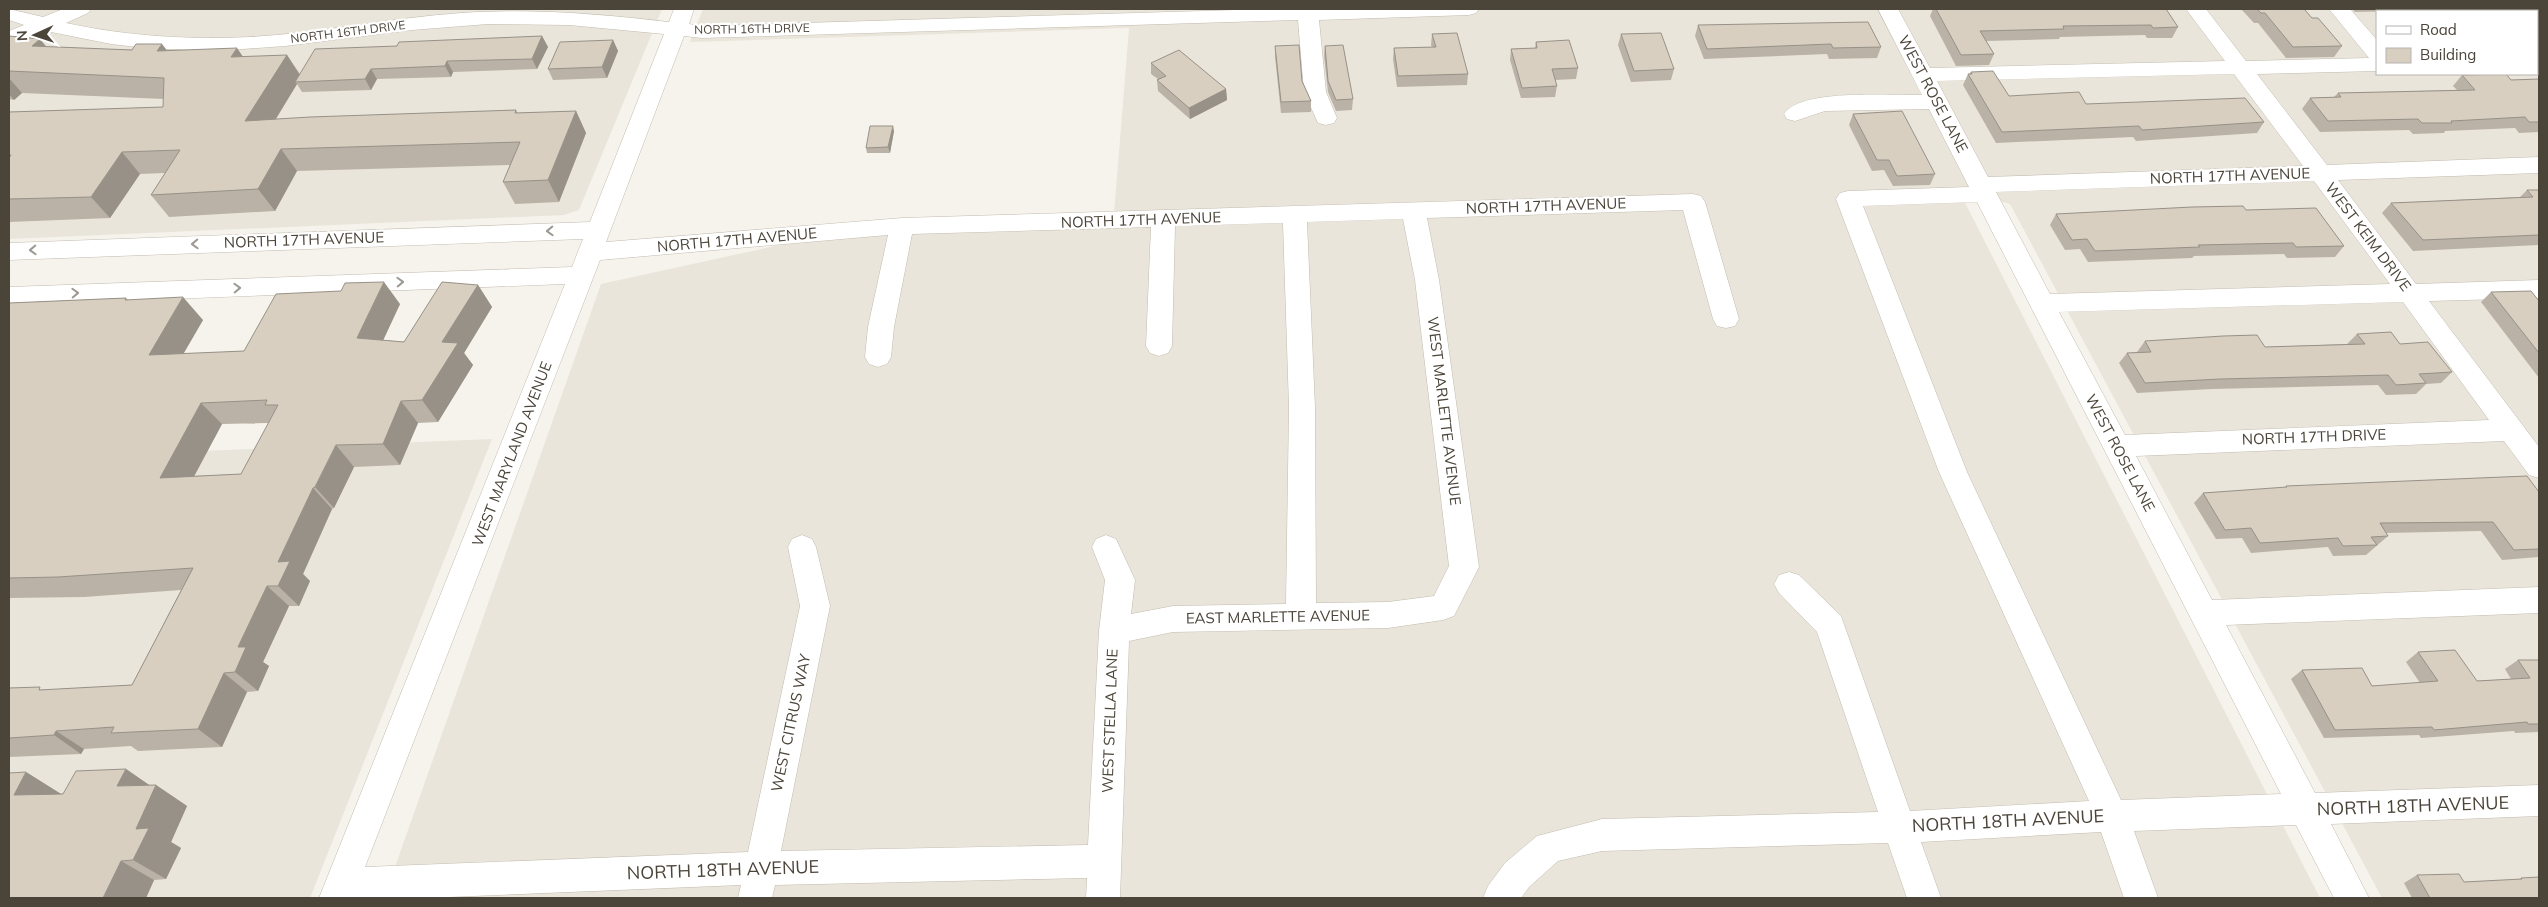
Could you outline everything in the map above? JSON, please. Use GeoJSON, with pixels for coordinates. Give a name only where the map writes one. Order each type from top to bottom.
{"type":"FeatureCollection","features":[{"type":"Feature","properties":{"kind":"street"},"geometry":{"type":"LineString","coordinates":[[9,38],[80,9]]}},
{"type":"Feature","properties":{"kind":"street","name":"NORTH 16TH DRIVE"},"geometry":{"type":"LineString","coordinates":[[9,14],[41,24],[124,40],[193,43],[283,40],[436,21],[488,18],[680,19],[702,32],[866,18],[1259,12],[1308,14],[1469,9]]}},
{"type":"Feature","properties":{"kind":"street","name":"WEST ROSE LANE"},"geometry":{"type":"LineString","coordinates":[[1888,9],[2352,898]]}},
{"type":"Feature","properties":{"kind":"street","name":"WEST KEIM DRIVE"},"geometry":{"type":"LineString","coordinates":[[2196,9],[2539,467]]}},
{"type":"Feature","properties":{"kind":"street"},"geometry":{"type":"LineString","coordinates":[[2338,9],[2376,53]]}},
{"type":"Feature","properties":{"kind":"street"},"geometry":{"type":"LineString","coordinates":[[1308,14],[1316,92],[1326,118]]}},
{"type":"Feature","properties":{"kind":"street"},"geometry":{"type":"LineString","coordinates":[[247,42],[260,19]]}},
{"type":"Feature","properties":{"kind":"street","name":"WEST MARYLAND AVENUE"},"geometry":{"type":"LineString","coordinates":[[339,892],[680,19]]}},
{"type":"Feature","properties":{"kind":"street"},"geometry":{"type":"LineString","coordinates":[[1923,76],[2376,64]]}},
{"type":"Feature","properties":{"kind":"street"},"geometry":{"type":"LineString","coordinates":[[1795,114],[1809,107],[1825,104],[1937,102]]}},
{"type":"Feature","properties":{"kind":"street","name":"NORTH 17TH AVENUE"},"geometry":{"type":"LineString","coordinates":[[2112,816],[1953,472],[1848,199],[1982,189],[2539,165]]}},
{"type":"Feature","properties":{"kind":"street","name":"NORTH 17TH AVENUE"},"geometry":{"type":"LineString","coordinates":[[9,296],[590,252],[902,226],[1693,202],[1726,319]]}},
{"type":"Feature","properties":{"kind":"street","name":"WEST MARLETTE AVENUE"},"geometry":{"type":"LineString","coordinates":[[1413,210],[1427,280],[1464,567],[1442,607]]}},
{"type":"Feature","properties":{"kind":"street"},"geometry":{"type":"LineString","coordinates":[[1295,215],[1302,407],[1301,616]]}},
{"type":"Feature","properties":{"kind":"street"},"geometry":{"type":"LineString","coordinates":[[1160,346],[1164,219]]}},
{"type":"Feature","properties":{"kind":"street"},"geometry":{"type":"LineString","coordinates":[[878,357],[881,327],[902,226]]}},
{"type":"Feature","properties":{"kind":"street","name":"NORTH 17TH AVENUE"},"geometry":{"type":"LineString","coordinates":[[9,251],[590,252]]}},
{"type":"Feature","properties":{"kind":"street"},"geometry":{"type":"LineString","coordinates":[[2042,304],[2539,289]]}},
{"type":"Feature","properties":{"kind":"street","name":"NORTH 17TH DRIVE"},"geometry":{"type":"LineString","coordinates":[[2116,446],[2512,430]]}},
{"type":"Feature","properties":{"kind":"street","name":"WEST STELLA LANE"},"geometry":{"type":"LineString","coordinates":[[1103,898],[1114,631],[1120,580],[1106,547]]}},
{"type":"Feature","properties":{"kind":"street","name":"WEST CITRUS WAY"},"geometry":{"type":"LineString","coordinates":[[758,883],[815,606],[802,548]]}},
{"type":"Feature","properties":{"kind":"street"},"geometry":{"type":"LineString","coordinates":[[1789,584],[1830,625],[1924,898]]}},
{"type":"Feature","properties":{"kind":"street"},"geometry":{"type":"LineString","coordinates":[[2204,613],[2539,600]]}},
{"type":"Feature","properties":{"kind":"street","name":"EAST MARLETTE AVENUE"},"geometry":{"type":"LineString","coordinates":[[1114,631],[1173,619],[1388,615],[1442,607]]}},
{"type":"Feature","properties":{"kind":"street","name":"NORTH 18TH AVENUE"},"geometry":{"type":"LineString","coordinates":[[1500,898],[1517,875],[1549,847],[1602,835],[1901,827],[2112,816],[2539,801]]}},
{"type":"Feature","properties":{"kind":"street"},"geometry":{"type":"LineString","coordinates":[[2112,816],[2141,898]]}},
{"type":"Feature","properties":{"kind":"street","name":"NORTH 18TH AVENUE"},"geometry":{"type":"LineString","coordinates":[[339,892],[758,883],[1104,861]]}},
{"type":"Feature","properties":{"kind":"shaded area"},"geometry":{"type":"Polygon","coordinates":[[[9,9],[662,9],[579,210],[564,215],[9,239],[9,9]]]}},
{"type":"Feature","properties":{"kind":"shaded area"},"geometry":{"type":"Polygon","coordinates":[[[703,9],[2539,9],[2539,898],[2382,898],[2010,204],[1958,189],[2320,898],[384,898],[601,284],[894,220],[1114,214],[1129,28],[690,42],[703,9]]]}},
{"type":"Feature","properties":{"kind":"shaded area"},"geometry":{"type":"Polygon","coordinates":[[[492,439],[310,898],[9,898],[9,459],[492,439]]]}},
{"type":"Feature","properties":{"kind":"building"},"geometry":{"type":"Polygon","coordinates":[[[1936,9],[2166,9],[2178,27],[2153,28],[2151,25],[2063,26],[2064,29],[1980,31],[1994,54],[1961,55],[1936,9]]]}},
{"type":"Feature","properties":{"kind":"building"},"geometry":{"type":"Polygon","coordinates":[[[2257,9],[2304,9],[2312,18],[2318,18],[2342,46],[2293,47],[2265,13],[2261,13],[2257,9]]]}},
{"type":"Feature","properties":{"kind":"building"},"geometry":{"type":"Polygon","coordinates":[[[2454,9],[2539,9],[2538,10],[2454,9]]]}},
{"type":"Feature","properties":{"kind":"building"},"geometry":{"type":"Polygon","coordinates":[[[1868,22],[1881,47],[1833,48],[1831,44],[1707,49],[1698,25],[1868,22]]]}},
{"type":"Feature","properties":{"kind":"building"},"geometry":{"type":"Polygon","coordinates":[[[1457,33],[1468,74],[1398,76],[1394,48],[1436,47],[1432,34],[1457,33]]]}},
{"type":"Feature","properties":{"kind":"building"},"geometry":{"type":"Polygon","coordinates":[[[1661,33],[1674,69],[1634,71],[1621,34],[1661,33]]]}},
{"type":"Feature","properties":{"kind":"building"},"geometry":{"type":"Polygon","coordinates":[[[9,36],[40,39],[32,46],[132,50],[136,44],[162,44],[157,51],[237,48],[231,57],[287,55],[245,121],[516,110],[515,113],[576,111],[548,180],[503,182],[520,142],[281,149],[258,189],[151,195],[180,150],[122,152],[91,197],[9,199],[9,158],[11,155],[9,155],[9,112],[163,107],[164,78],[9,71],[9,36]]]}},
{"type":"Feature","properties":{"kind":"building"},"geometry":{"type":"Polygon","coordinates":[[[542,36],[532,59],[447,61],[445,66],[371,69],[365,79],[295,82],[315,49],[397,46],[399,42],[542,36]]]}},
{"type":"Feature","properties":{"kind":"building"},"geometry":{"type":"Polygon","coordinates":[[[613,40],[602,67],[548,69],[560,42],[613,40]]]}},
{"type":"Feature","properties":{"kind":"building"},"geometry":{"type":"Polygon","coordinates":[[[1569,40],[1578,68],[1552,69],[1557,86],[1522,88],[1511,49],[1537,48],[1536,42],[1569,40]]]}},
{"type":"Feature","properties":{"kind":"building"},"geometry":{"type":"Polygon","coordinates":[[[1299,45],[1302,81],[1311,101],[1281,102],[1275,46],[1299,45]]]}},
{"type":"Feature","properties":{"kind":"building"},"geometry":{"type":"Polygon","coordinates":[[[1343,45],[1353,99],[1336,100],[1328,81],[1325,46],[1343,45]]]}},
{"type":"Feature","properties":{"kind":"building"},"geometry":{"type":"Polygon","coordinates":[[[1179,50],[1226,89],[1189,108],[1157,80],[1166,76],[1151,63],[1179,50]]]}},
{"type":"Feature","properties":{"kind":"building"},"geometry":{"type":"Polygon","coordinates":[[[1993,71],[2009,96],[2079,92],[2086,104],[2245,98],[2264,122],[2142,130],[2139,126],[2002,132],[1968,74],[1972,74],[1971,72],[1993,71]]]}},
{"type":"Feature","properties":{"kind":"building"},"geometry":{"type":"Polygon","coordinates":[[[2462,75],[2507,75],[2511,80],[2539,79],[2539,122],[2529,122],[2525,117],[2451,121],[2452,123],[2422,123],[2418,119],[2328,121],[2310,98],[2341,97],[2338,93],[2475,90],[2462,75]]]}},
{"type":"Feature","properties":{"kind":"building"},"geometry":{"type":"Polygon","coordinates":[[[1902,111],[1935,174],[1897,176],[1889,160],[1877,160],[1853,114],[1902,111]]]}},
{"type":"Feature","properties":{"kind":"building"},"geometry":{"type":"Polygon","coordinates":[[[870,126],[893,126],[888,147],[866,148],[870,126]]]}},
{"type":"Feature","properties":{"kind":"building"},"geometry":{"type":"Polygon","coordinates":[[[2527,190],[2539,190],[2539,235],[2423,240],[2391,203],[2533,197],[2527,190]]]}},
{"type":"Feature","properties":{"kind":"building"},"geometry":{"type":"Polygon","coordinates":[[[2243,206],[2246,210],[2316,208],[2344,246],[2296,247],[2293,243],[2198,245],[2200,247],[2095,251],[2087,239],[2072,240],[2056,214],[2192,207],[2243,206]]]}},
{"type":"Feature","properties":{"kind":"building"},"geometry":{"type":"Polygon","coordinates":[[[384,282],[357,338],[404,342],[442,282],[478,285],[442,342],[458,343],[422,400],[401,401],[383,444],[336,445],[313,488],[278,562],[290,561],[278,586],[267,586],[238,647],[246,647],[235,672],[224,673],[198,729],[111,733],[114,727],[56,731],[54,735],[9,738],[9,688],[40,687],[39,690],[132,685],[193,568],[58,577],[9,578],[9,303],[183,297],[149,355],[244,351],[276,294],[341,291],[345,283],[384,282]],[[267,400],[201,403],[160,478],[241,474],[278,405],[265,405],[267,400]]]}},
{"type":"Feature","properties":{"kind":"building"},"geometry":{"type":"Polygon","coordinates":[[[2531,291],[2539,301],[2539,353],[2491,292],[2531,291]]]}},
{"type":"Feature","properties":{"kind":"building"},"geometry":{"type":"Polygon","coordinates":[[[2391,332],[2400,344],[2428,342],[2452,372],[2419,374],[2426,383],[2396,385],[2388,375],[2220,379],[2145,383],[2127,353],[2151,352],[2145,341],[2257,335],[2265,347],[2365,344],[2357,334],[2391,332]]]}},
{"type":"Feature","properties":{"kind":"building"},"geometry":{"type":"Polygon","coordinates":[[[2527,476],[2539,492],[2539,549],[2514,550],[2493,522],[2380,523],[2388,536],[2371,537],[2377,545],[2343,546],[2338,538],[2260,543],[2251,528],[2225,530],[2203,493],[2286,486],[2527,476]]]}},
{"type":"Feature","properties":{"kind":"building"},"geometry":{"type":"Polygon","coordinates":[[[2455,650],[2477,681],[2530,678],[2518,660],[2539,660],[2539,724],[2528,724],[2527,722],[2434,730],[2432,727],[2335,730],[2302,670],[2362,668],[2372,686],[2438,681],[2418,652],[2455,650]]]}},
{"type":"Feature","properties":{"kind":"building"},"geometry":{"type":"Polygon","coordinates":[[[126,769],[117,786],[156,785],[136,829],[149,828],[133,860],[121,861],[103,898],[9,898],[9,773],[26,772],[14,795],[63,794],[76,771],[126,769]]]}},
{"type":"Feature","properties":{"kind":"building"},"geometry":{"type":"Polygon","coordinates":[[[2459,874],[2464,882],[2539,877],[2539,898],[2430,898],[2417,875],[2459,874]]]}}]}
